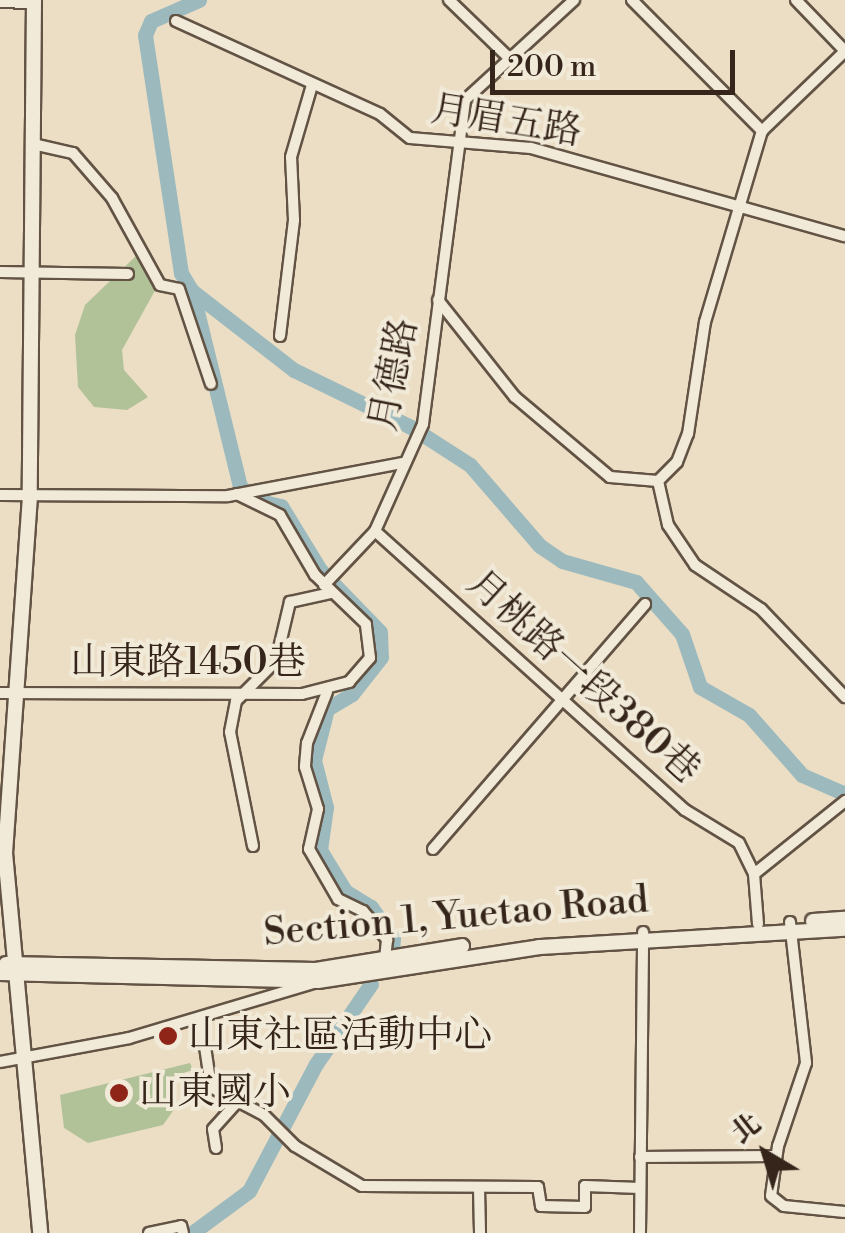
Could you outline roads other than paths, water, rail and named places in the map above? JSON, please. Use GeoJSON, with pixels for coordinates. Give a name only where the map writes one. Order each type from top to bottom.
{"type":"FeatureCollection","features":[{"type":"Feature","properties":{"kind":"street"},"geometry":{"type":"LineString","coordinates":[[449,0],[509,58]]}},
{"type":"Feature","properties":{"kind":"street","name":"月德路"},"geometry":{"type":"LineString","coordinates":[[0,495],[242,492],[403,462],[423,424],[464,100],[574,0]]}},
{"type":"Feature","properties":{"kind":"street"},"geometry":{"type":"LineString","coordinates":[[632,0],[762,131]]}},
{"type":"Feature","properties":{"kind":"street"},"geometry":{"type":"LineString","coordinates":[[658,481],[676,462],[688,434],[705,322],[762,131],[845,51],[796,0]]}},
{"type":"Feature","properties":{"kind":"street"},"geometry":{"type":"LineString","coordinates":[[0,2],[34,2],[30,496],[19,694],[3,832],[7,969],[24,1054],[40,1233]]}},
{"type":"Feature","properties":{"kind":"street","name":"月眉五路"},"geometry":{"type":"LineString","coordinates":[[176,21],[380,114],[410,138],[531,148],[845,236]]}},
{"type":"Feature","properties":{"kind":"street"},"geometry":{"type":"LineString","coordinates":[[280,336],[294,220],[291,157],[312,85]]}},
{"type":"Feature","properties":{"kind":"street"},"geometry":{"type":"LineString","coordinates":[[33,144],[73,153],[112,198],[160,285],[179,289],[211,384]]}},
{"type":"Feature","properties":{"kind":"street"},"geometry":{"type":"LineString","coordinates":[[0,272],[128,274]]}},
{"type":"Feature","properties":{"kind":"street"},"geometry":{"type":"LineString","coordinates":[[438,300],[515,397],[610,477],[658,481]]}},
{"type":"Feature","properties":{"kind":"street"},"geometry":{"type":"LineString","coordinates":[[253,846],[230,732],[242,692],[276,661],[290,602],[328,589],[375,531],[403,462]]}},
{"type":"Feature","properties":{"kind":"street"},"geometry":{"type":"LineString","coordinates":[[658,481],[668,525],[695,565],[760,609],[845,697]]}},
{"type":"Feature","properties":{"kind":"street"},"geometry":{"type":"LineString","coordinates":[[242,492],[280,515],[328,589]]}},
{"type":"Feature","properties":{"kind":"street","name":"月桃路一段380巷"},"geometry":{"type":"LineString","coordinates":[[375,531],[685,810],[740,843],[754,874]]}},
{"type":"Feature","properties":{"kind":"street","name":"山東路1450巷"},"geometry":{"type":"LineString","coordinates":[[0,693],[327,692],[350,682],[373,648],[366,624],[328,589]]}},
{"type":"Feature","properties":{"kind":"street"},"geometry":{"type":"LineString","coordinates":[[434,849],[645,604]]}},
{"type":"Feature","properties":{"kind":"street"},"geometry":{"type":"LineString","coordinates":[[327,692],[307,743],[306,767],[318,808],[309,849],[338,898],[363,911],[387,940],[385,960]]}},
{"type":"Feature","properties":{"kind":"street"},"geometry":{"type":"LineString","coordinates":[[758,924],[754,874],[845,801]]}},
{"type":"Feature","properties":{"kind":"street","name":"Section 1, Yuetao Road"},"geometry":{"type":"LineString","coordinates":[[317,976],[385,960],[539,942],[845,919]]}},
{"type":"Feature","properties":{"kind":"street","name":"Section 1, Yuetao Road"},"geometry":{"type":"LineString","coordinates":[[642,936],[758,924],[845,930]]}},
{"type":"Feature","properties":{"kind":"street"},"geometry":{"type":"LineString","coordinates":[[790,926],[806,1063],[770,1185],[775,1201],[845,1212]]}},
{"type":"Feature","properties":{"kind":"street"},"geometry":{"type":"LineString","coordinates":[[640,1233],[642,936]]}},
{"type":"Feature","properties":{"kind":"street","name":"Section 1, Yuetao Road"},"geometry":{"type":"LineString","coordinates":[[7,969],[317,976],[539,942]]}},
{"type":"Feature","properties":{"kind":"street"},"geometry":{"type":"LineString","coordinates":[[0,1062],[201,1020],[317,976]]}},
{"type":"Feature","properties":{"kind":"street"},"geometry":{"type":"LineString","coordinates":[[201,1020],[211,1087],[239,1100],[286,1137],[362,1186],[538,1186],[540,1206],[585,1207],[585,1186],[640,1188]]}},
{"type":"Feature","properties":{"kind":"street"},"geometry":{"type":"LineString","coordinates":[[216,1148],[213,1129],[239,1100]]}},
{"type":"Feature","properties":{"kind":"street"},"geometry":{"type":"LineString","coordinates":[[640,1156],[776,1156]]}},
{"type":"Feature","properties":{"kind":"street"},"geometry":{"type":"LineString","coordinates":[[479,1188],[480,1233]]}},
{"type":"Feature","properties":{"kind":"street"},"geometry":{"type":"LineString","coordinates":[[149,1233],[180,1226],[184,1233]]}},
{"type":"Feature","properties":{"kind":"waterway"},"geometry":{"type":"LineString","coordinates":[[199,0],[151,21],[145,35],[181,273],[192,291],[294,370],[411,427],[470,465],[540,546],[562,561],[636,582],[682,634],[700,687],[749,715],[802,775],[845,794]]}},
{"type":"Feature","properties":{"kind":"waterway"},"geometry":{"type":"LineString","coordinates":[[192,291],[240,486],[252,499],[281,506],[320,570],[380,632],[381,657],[352,694],[327,709],[314,760],[326,807],[320,850],[345,891],[371,907],[393,938],[392,952]]}},
{"type":"Feature","properties":{"kind":"waterway"},"geometry":{"type":"LineString","coordinates":[[192,1233],[249,1191],[316,1064],[371,984]]}},
{"type":"Feature","properties":{"kind":"place","name":"山東社區活動中心"},"geometry":{"type":"Point","coordinates":[168,1036]}},
{"type":"Feature","properties":{"kind":"place","name":"山東國小"},"geometry":{"type":"Point","coordinates":[119,1093]}}]}
